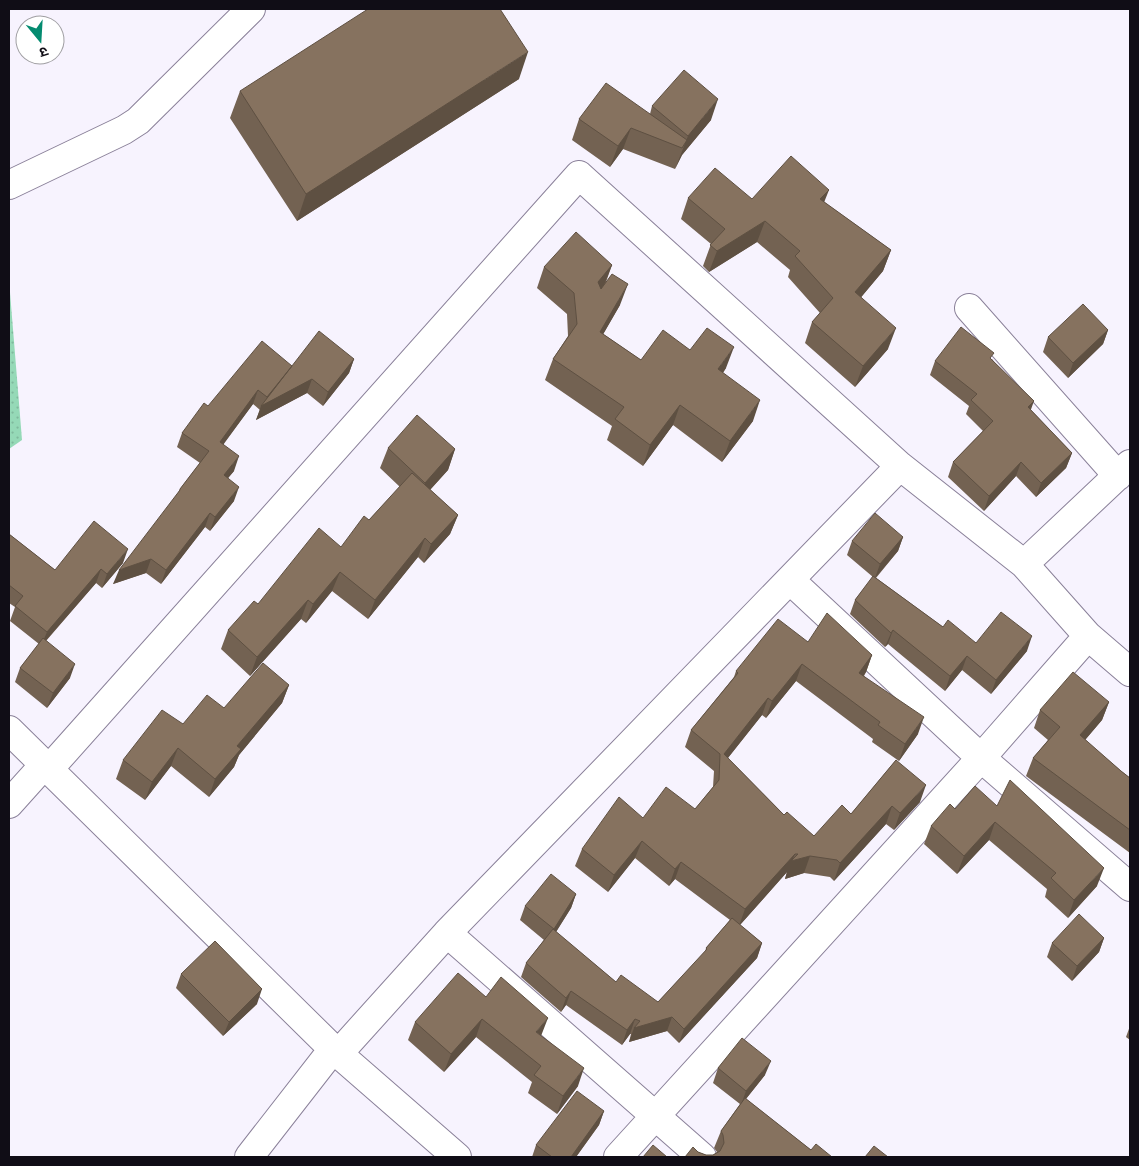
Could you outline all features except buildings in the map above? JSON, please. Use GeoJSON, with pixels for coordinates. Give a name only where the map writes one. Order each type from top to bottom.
{"type":"FeatureCollection","features":[{"type":"Feature","properties":{"kind":"street"},"geometry":{"type":"LineString","coordinates":[[9,185],[124,130],[138,121],[251,9]]}},
{"type":"Feature","properties":{"kind":"street"},"geometry":{"type":"LineString","coordinates":[[9,804],[47,767],[579,176],[900,466],[1024,564],[1088,636],[1130,672]]}},
{"type":"Feature","properties":{"kind":"street"},"geometry":{"type":"LineString","coordinates":[[969,308],[1124,470],[1024,564]]}},
{"type":"Feature","properties":{"kind":"street"},"geometry":{"type":"LineString","coordinates":[[249,1157],[335,1052],[900,466]]}},
{"type":"Feature","properties":{"kind":"street"},"geometry":{"type":"LineString","coordinates":[[790,580],[981,758],[1130,887]]}},
{"type":"Feature","properties":{"kind":"street"},"geometry":{"type":"LineString","coordinates":[[618,1157],[981,758],[1088,636]]}},
{"type":"Feature","properties":{"kind":"street"},"geometry":{"type":"LineString","coordinates":[[9,730],[335,1052],[457,1157]]}},
{"type":"Feature","properties":{"kind":"street"},"geometry":{"type":"LineString","coordinates":[[448,933],[702,1157]]}},
{"type":"Feature","properties":{"kind":"green space"},"geometry":{"type":"Polygon","coordinates":[[[9,280],[22,440],[9,449],[9,280]]]}}]}
